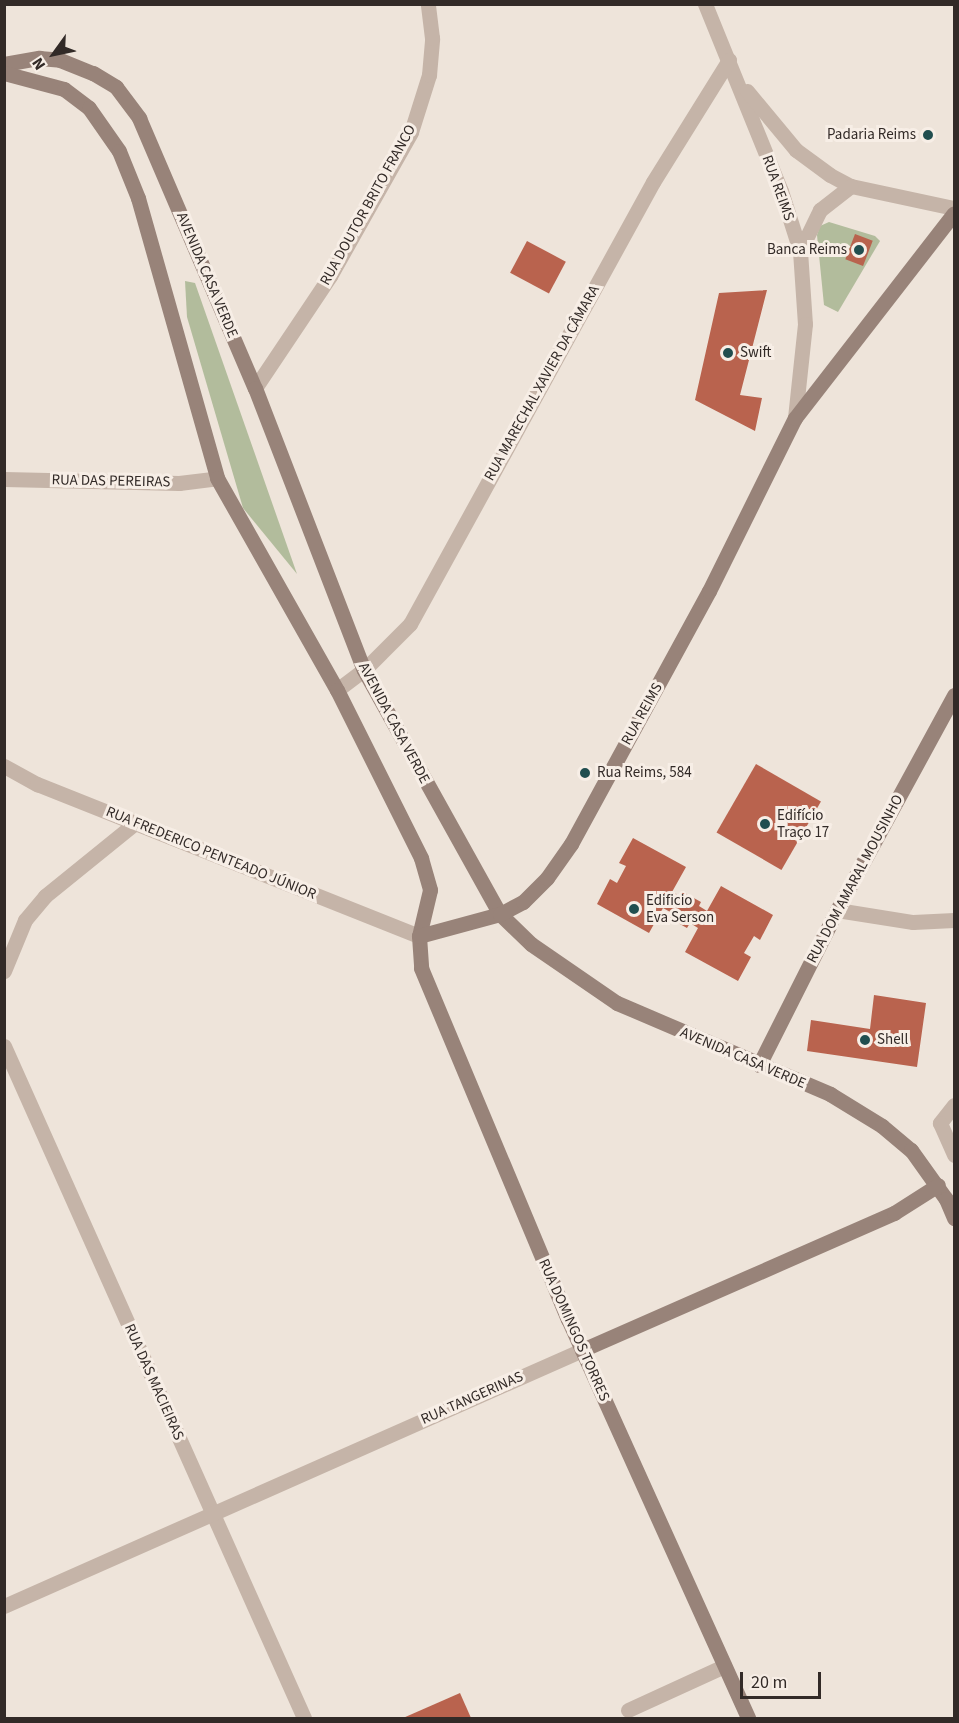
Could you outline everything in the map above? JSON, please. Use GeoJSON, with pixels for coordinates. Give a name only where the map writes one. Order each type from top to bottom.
{"type":"FeatureCollection","features":[{"type":"Feature","properties":{"kind":"main road","name":"AVENIDA CASA VERDE"},"geometry":{"type":"LineString","coordinates":[[4,64],[39,58],[60,60],[93,73],[116,87],[140,118],[255,388],[364,670],[500,914],[531,944],[617,1003],[830,1094],[882,1126],[911,1150],[938,1185],[954,1218]]}},
{"type":"Feature","properties":{"kind":"main road"},"geometry":{"type":"LineString","coordinates":[[4,73],[64,88],[89,108],[119,151],[138,198],[217,478],[337,690],[421,858],[430,890],[419,936]]}},
{"type":"Feature","properties":{"kind":"main road","name":"RUA REIMS"},"geometry":{"type":"LineString","coordinates":[[419,936],[500,914],[523,903],[571,844],[709,591],[795,418],[954,213]]}},
{"type":"Feature","properties":{"kind":"main road","name":"RUA DOM AMARAL MOUSINHO"},"geometry":{"type":"LineString","coordinates":[[759,1065],[837,910],[954,695]]}},
{"type":"Feature","properties":{"kind":"main road","name":"RUA DOMINGOS TORRES"},"geometry":{"type":"LineString","coordinates":[[419,936],[421,968],[582,1350],[748,1719]]}},
{"type":"Feature","properties":{"kind":"main road","name":"RUA TANGERINAS"},"geometry":{"type":"LineString","coordinates":[[582,1350],[894,1213],[938,1185]]}},
{"type":"Feature","properties":{"kind":"street","name":"RUA REIMS"},"geometry":{"type":"LineString","coordinates":[[705,4],[781,191],[800,251],[805,324],[795,418]]}},
{"type":"Feature","properties":{"kind":"street","name":"RUA DOUTOR BRITO FRANCO"},"geometry":{"type":"LineString","coordinates":[[255,388],[330,276],[411,132],[429,75],[433,7]]}},
{"type":"Feature","properties":{"kind":"street","name":"RUA MARECHAL XAVIER DA CÂMARA"},"geometry":{"type":"LineString","coordinates":[[337,690],[364,670],[410,624],[653,182],[729,60]]}},
{"type":"Feature","properties":{"kind":"street"},"geometry":{"type":"LineString","coordinates":[[736,77],[796,150],[850,186],[954,208]]}},
{"type":"Feature","properties":{"kind":"street"},"geometry":{"type":"LineString","coordinates":[[800,251],[820,210],[850,186]]}},
{"type":"Feature","properties":{"kind":"street","name":"RUA DAS PEREIRAS"},"geometry":{"type":"LineString","coordinates":[[4,479],[179,483],[217,478]]}},
{"type":"Feature","properties":{"kind":"street","name":"RUA FREDERICO PENTEADO JÚNIOR"},"geometry":{"type":"LineString","coordinates":[[4,766],[37,784],[419,936]]}},
{"type":"Feature","properties":{"kind":"street"},"geometry":{"type":"LineString","coordinates":[[4,971],[25,920],[45,896],[135,823]]}},
{"type":"Feature","properties":{"kind":"street"},"geometry":{"type":"LineString","coordinates":[[837,910],[913,922],[954,920]]}},
{"type":"Feature","properties":{"kind":"street","name":"RUA DAS MACIEIRAS"},"geometry":{"type":"LineString","coordinates":[[4,1046],[304,1719]]}},
{"type":"Feature","properties":{"kind":"street"},"geometry":{"type":"LineString","coordinates":[[954,1105],[940,1123],[954,1155]]}},
{"type":"Feature","properties":{"kind":"street","name":"RUA TANGERINAS"},"geometry":{"type":"LineString","coordinates":[[4,1606],[582,1350]]}},
{"type":"Feature","properties":{"kind":"street"},"geometry":{"type":"LineString","coordinates":[[628,1710],[724,1666]]}},
{"type":"Feature","properties":{"kind":"green space"},"geometry":{"type":"Polygon","coordinates":[[[829,222],[875,236],[880,241],[838,312],[824,305],[817,235],[820,226],[829,222]]]}},
{"type":"Feature","properties":{"kind":"green space"},"geometry":{"type":"Polygon","coordinates":[[[185,281],[195,283],[297,574],[243,508],[187,317],[185,281]]]}},
{"type":"Feature","properties":{"kind":"building","name":"Banca Reims"},"geometry":{"type":"Polygon","coordinates":[[[855,234],[873,241],[863,266],[845,259],[855,234]]]}},
{"type":"Feature","properties":{"kind":"building"},"geometry":{"type":"Polygon","coordinates":[[[527,241],[566,262],[549,293],[510,273],[527,241]]]}},
{"type":"Feature","properties":{"kind":"building"},"geometry":{"type":"Polygon","coordinates":[[[767,290],[740,395],[762,398],[755,431],[695,400],[719,293],[767,290]]]}},
{"type":"Feature","properties":{"kind":"building","name":"Edifício Traço 17"},"geometry":{"type":"Polygon","coordinates":[[[756,764],[821,802],[781,870],[716,832],[756,764]]]}},
{"type":"Feature","properties":{"kind":"building","name":"Edificio Eva Serson"},"geometry":{"type":"Polygon","coordinates":[[[633,838],[686,867],[672,892],[681,896],[683,892],[701,902],[699,906],[707,911],[721,886],[773,915],[760,940],[754,936],[744,953],[751,957],[738,981],[685,952],[698,928],[690,923],[687,928],[669,918],[672,913],[663,908],[649,933],[597,904],[610,879],[617,883],[626,866],[619,863],[633,838]]]}},
{"type":"Feature","properties":{"kind":"building","name":"Shell"},"geometry":{"type":"Polygon","coordinates":[[[874,995],[926,1003],[917,1067],[807,1051],[811,1020],[870,1029],[874,995]]]}},
{"type":"Feature","properties":{"kind":"building"},"geometry":{"type":"Polygon","coordinates":[[[460,1693],[471,1718],[403,1718],[460,1693]]]}},
{"type":"Feature","properties":{"kind":"place","name":"Padaria Reims"},"geometry":{"type":"Point","coordinates":[928,135]}},
{"type":"Feature","properties":{"kind":"place","name":"Banca Reims"},"geometry":{"type":"Point","coordinates":[859,250]}},
{"type":"Feature","properties":{"kind":"place","name":"Swift"},"geometry":{"type":"Point","coordinates":[728,353]}},
{"type":"Feature","properties":{"kind":"place","name":"Rua Reims, 584"},"geometry":{"type":"Point","coordinates":[585,773]}},
{"type":"Feature","properties":{"kind":"place","name":"Edifício Traço 17"},"geometry":{"type":"Point","coordinates":[765,824]}},
{"type":"Feature","properties":{"kind":"place","name":"Edificio Eva Serson"},"geometry":{"type":"Point","coordinates":[634,909]}},
{"type":"Feature","properties":{"kind":"place","name":"Shell"},"geometry":{"type":"Point","coordinates":[865,1040]}}]}
